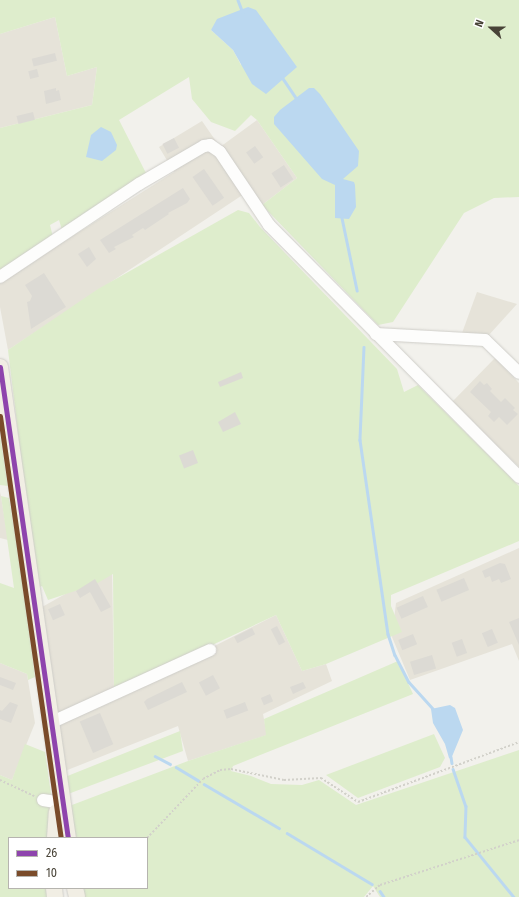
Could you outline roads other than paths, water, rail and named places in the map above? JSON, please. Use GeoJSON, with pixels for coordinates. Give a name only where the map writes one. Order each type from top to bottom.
{"type":"FeatureCollection","features":[{"type":"Feature","properties":{"kind":"main road"},"geometry":{"type":"LineString","coordinates":[[0,367],[50,723],[56,800],[55,837]]}},
{"type":"Feature","properties":{"kind":"main road"},"geometry":{"type":"LineString","coordinates":[[56,800],[68,837]]}},
{"type":"Feature","properties":{"kind":"street"},"geometry":{"type":"LineString","coordinates":[[0,276],[139,184],[204,146],[210,145],[220,152],[268,225],[519,477]]}},
{"type":"Feature","properties":{"kind":"street"},"geometry":{"type":"LineString","coordinates":[[376,334],[485,340],[519,373]]}},
{"type":"Feature","properties":{"kind":"street"},"geometry":{"type":"LineString","coordinates":[[50,723],[210,650]]}},
{"type":"Feature","properties":{"kind":"water"},"geometry":{"type":"Polygon","coordinates":[[[248,7],[256,10],[297,67],[266,94],[252,84],[233,50],[211,30],[217,19],[248,7]]]}},
{"type":"Feature","properties":{"kind":"water"},"geometry":{"type":"Polygon","coordinates":[[[309,88],[314,88],[320,94],[359,151],[358,166],[343,179],[354,182],[355,185],[356,207],[349,219],[335,218],[335,185],[322,179],[274,124],[274,117],[280,110],[309,88]]]}},
{"type":"Feature","properties":{"kind":"water"},"geometry":{"type":"Polygon","coordinates":[[[101,127],[111,132],[117,145],[116,150],[102,161],[86,157],[91,135],[101,127]]]}},
{"type":"Feature","properties":{"kind":"water"},"geometry":{"type":"Polygon","coordinates":[[[450,705],[455,708],[463,730],[451,759],[449,758],[445,744],[433,723],[431,709],[450,705]]]}},
{"type":"Feature","properties":{"kind":"waterway"},"geometry":{"type":"LineString","coordinates":[[238,0],[243,13]]}},
{"type":"Feature","properties":{"kind":"waterway"},"geometry":{"type":"LineString","coordinates":[[282,77],[298,101]]}},
{"type":"Feature","properties":{"kind":"waterway"},"geometry":{"type":"LineString","coordinates":[[342,218],[357,290]]}},
{"type":"Feature","properties":{"kind":"waterway"},"geometry":{"type":"LineString","coordinates":[[364,347],[360,440],[388,634],[395,655],[409,682],[433,709]]}},
{"type":"Feature","properties":{"kind":"waterway"},"geometry":{"type":"LineString","coordinates":[[155,756],[170,764]]}},
{"type":"Feature","properties":{"kind":"waterway"},"geometry":{"type":"LineString","coordinates":[[451,757],[452,763]]}},
{"type":"Feature","properties":{"kind":"waterway"},"geometry":{"type":"LineString","coordinates":[[176,767],[198,780]]}},
{"type":"Feature","properties":{"kind":"waterway"},"geometry":{"type":"LineString","coordinates":[[453,769],[466,806],[465,837],[514,897]]}},
{"type":"Feature","properties":{"kind":"waterway"},"geometry":{"type":"LineString","coordinates":[[204,784],[279,828]]}},
{"type":"Feature","properties":{"kind":"waterway"},"geometry":{"type":"LineString","coordinates":[[287,833],[372,884]]}},
{"type":"Feature","properties":{"kind":"waterway"},"geometry":{"type":"LineString","coordinates":[[380,891],[384,897]]}}]}
